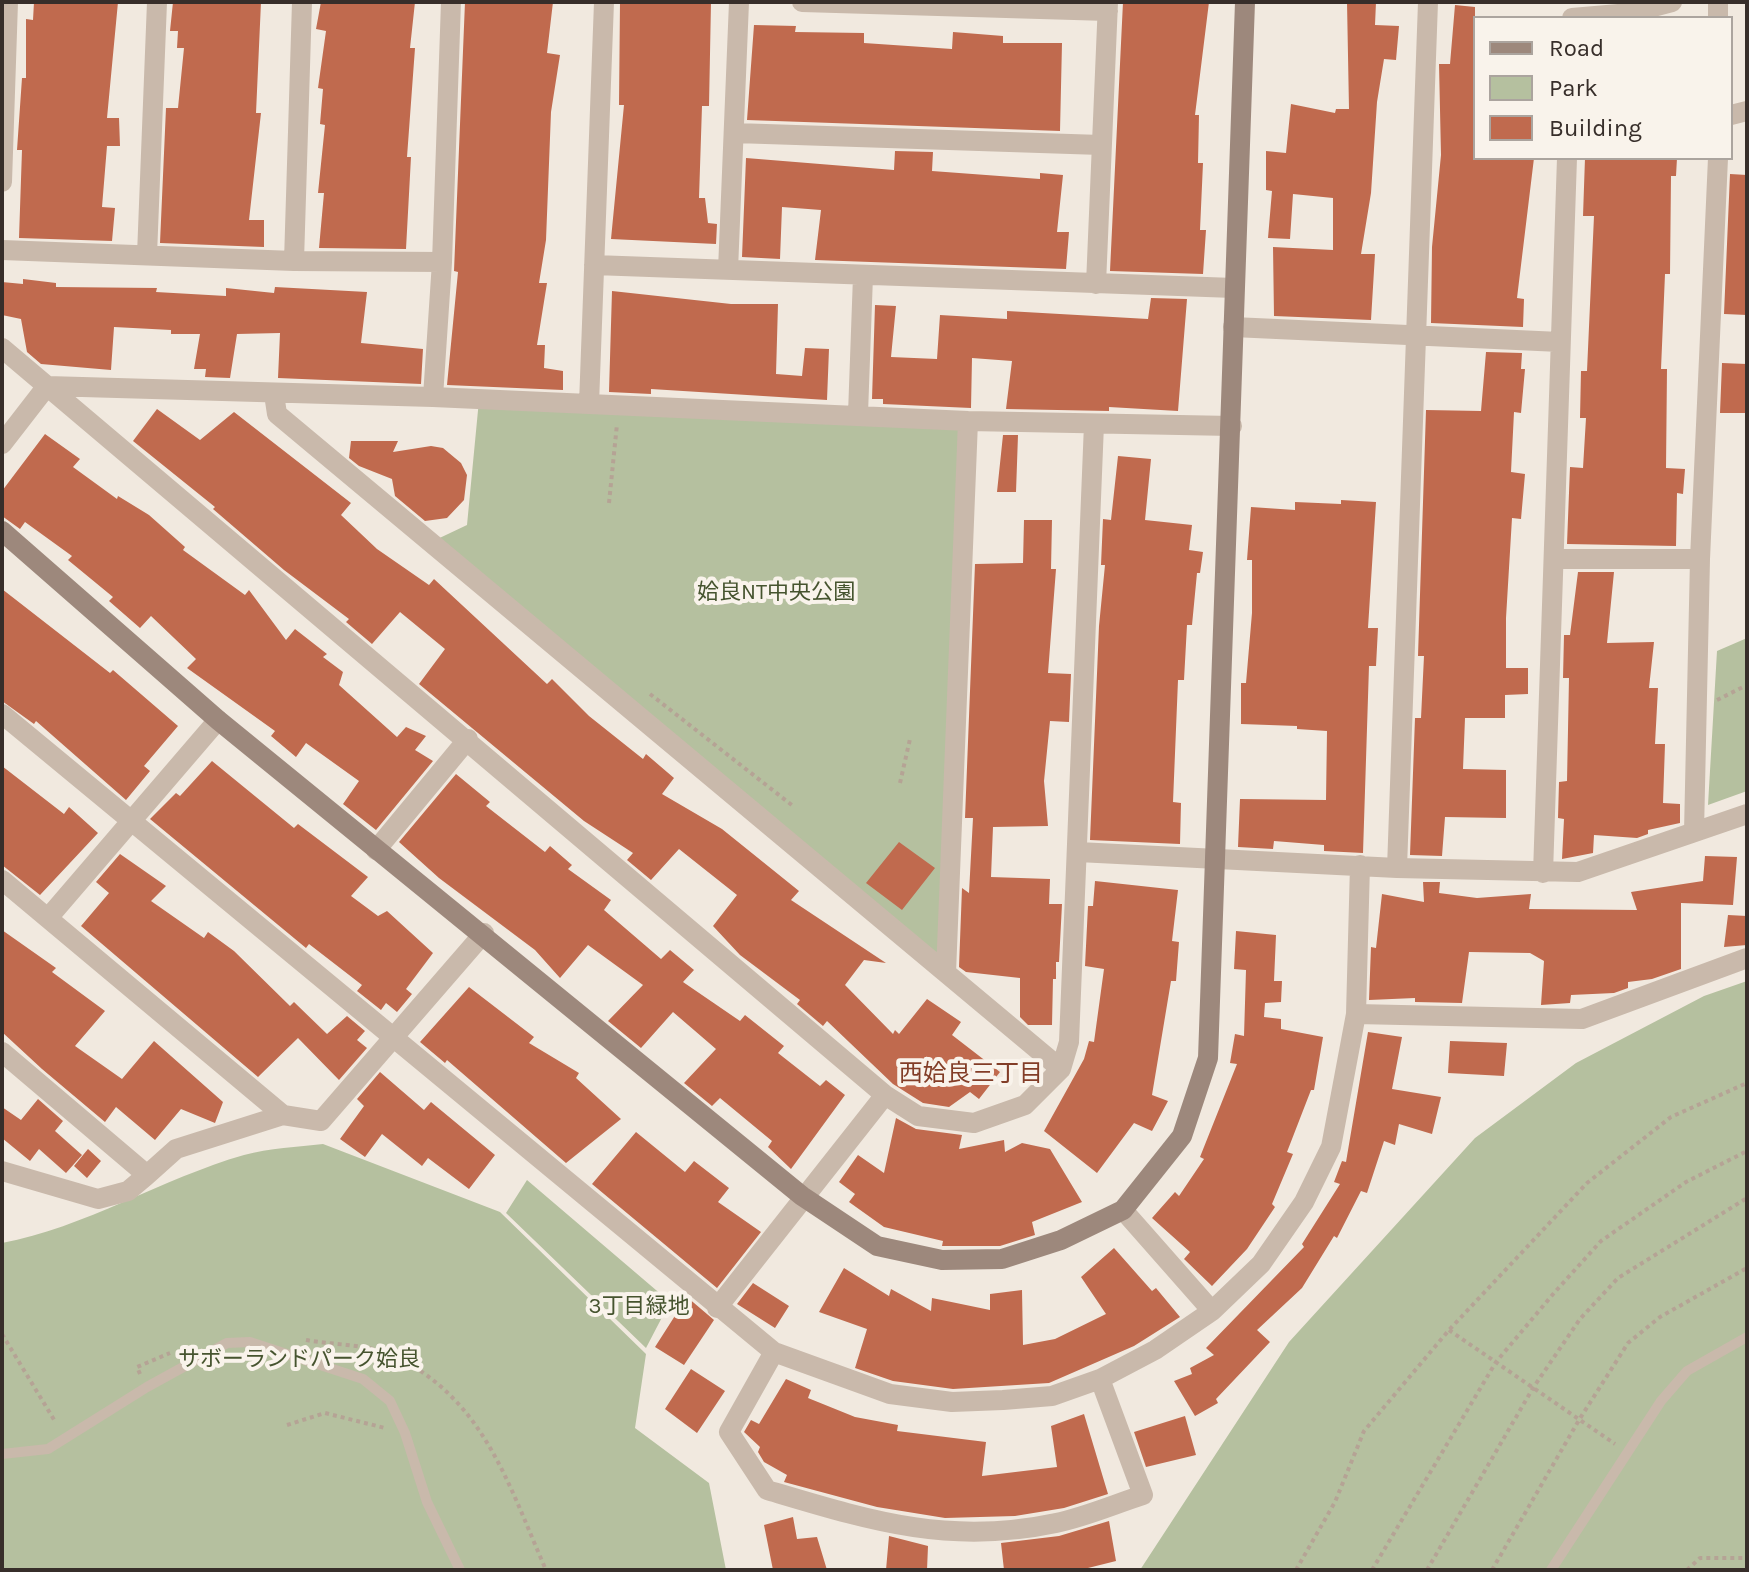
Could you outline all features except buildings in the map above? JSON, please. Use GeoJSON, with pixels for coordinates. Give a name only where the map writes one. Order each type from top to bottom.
{"type":"FeatureCollection","features":[{"type":"Feature","properties":{"kind":"street"},"geometry":{"type":"LineString","coordinates":[[2,182],[8,2]]}},
{"type":"Feature","properties":{"kind":"street"},"geometry":{"type":"LineString","coordinates":[[147,255],[157,2]]}},
{"type":"Feature","properties":{"kind":"street"},"geometry":{"type":"LineString","coordinates":[[294,261],[302,2]]}},
{"type":"Feature","properties":{"kind":"street"},"geometry":{"type":"LineString","coordinates":[[433,397],[442,262],[451,2]]}},
{"type":"Feature","properties":{"kind":"street"},"geometry":{"type":"LineString","coordinates":[[589,404],[604,2]]}},
{"type":"Feature","properties":{"kind":"street"},"geometry":{"type":"LineString","coordinates":[[728,270],[739,2]]}},
{"type":"Feature","properties":{"kind":"street"},"geometry":{"type":"LineString","coordinates":[[802,2],[1108,6],[1096,284]]}},
{"type":"Feature","properties":{"kind":"street"},"geometry":{"type":"LineString","coordinates":[[2,531],[218,720],[376,850],[484,933],[802,1196],[877,1246],[942,1260],[1002,1259],[1061,1240],[1123,1210],[1182,1136],[1208,1058],[1245,2]]}},
{"type":"Feature","properties":{"kind":"street"},"geometry":{"type":"LineString","coordinates":[[1397,868],[1428,2]]}},
{"type":"Feature","properties":{"kind":"street"},"geometry":{"type":"LineString","coordinates":[[1595,16],[1630,13],[1672,2]]}},
{"type":"Feature","properties":{"kind":"street"},"geometry":{"type":"LineString","coordinates":[[735,133],[1101,145]]}},
{"type":"Feature","properties":{"kind":"street"},"geometry":{"type":"LineString","coordinates":[[1543,873],[1567,160]]}},
{"type":"Feature","properties":{"kind":"street"},"geometry":{"type":"LineString","coordinates":[[1694,832],[1700,559],[1718,160]]}},
{"type":"Feature","properties":{"kind":"street"},"geometry":{"type":"LineString","coordinates":[[2,250],[294,261],[442,262]]}},
{"type":"Feature","properties":{"kind":"street"},"geometry":{"type":"LineString","coordinates":[[594,265],[1234,288]]}},
{"type":"Feature","properties":{"kind":"street"},"geometry":{"type":"LineString","coordinates":[[858,414],[863,276]]}},
{"type":"Feature","properties":{"kind":"street"},"geometry":{"type":"LineString","coordinates":[[1233,327],[1560,342]]}},
{"type":"Feature","properties":{"kind":"street"},"geometry":{"type":"LineString","coordinates":[[2,348],[468,739],[885,1095],[918,1116],[974,1123],[1025,1105],[1061,1069],[1069,1042],[1094,424]]}},
{"type":"Feature","properties":{"kind":"street"},"geometry":{"type":"LineString","coordinates":[[47,386],[433,397],[968,421],[1232,426]]}},
{"type":"Feature","properties":{"kind":"street"},"geometry":{"type":"LineString","coordinates":[[2,444],[47,386]]}},
{"type":"Feature","properties":{"kind":"street"},"geometry":{"type":"LineString","coordinates":[[274,394],[277,414],[1061,1069]]}},
{"type":"Feature","properties":{"kind":"street"},"geometry":{"type":"LineString","coordinates":[[946,973],[968,421]]}},
{"type":"Feature","properties":{"kind":"street"},"geometry":{"type":"LineString","coordinates":[[1554,559],[1700,559]]}},
{"type":"Feature","properties":{"kind":"street"},"geometry":{"type":"LineString","coordinates":[[2,714],[774,1352],[890,1394],[952,1402],[1052,1396],[1100,1379],[1155,1350],[1212,1311],[1261,1264],[1304,1202],[1331,1147],[1356,1014],[1360,865]]}},
{"type":"Feature","properties":{"kind":"street"},"geometry":{"type":"LineString","coordinates":[[48,918],[218,720]]}},
{"type":"Feature","properties":{"kind":"street"},"geometry":{"type":"LineString","coordinates":[[376,850],[468,739]]}},
{"type":"Feature","properties":{"kind":"street"},"geometry":{"type":"LineString","coordinates":[[1078,852],[1397,868],[1578,872],[1747,814]]}},
{"type":"Feature","properties":{"kind":"street"},"geometry":{"type":"LineString","coordinates":[[2,880],[283,1115]]}},
{"type":"Feature","properties":{"kind":"street"},"geometry":{"type":"LineString","coordinates":[[2,1171],[98,1199],[128,1191],[176,1149],[283,1115],[321,1121],[484,933]]}},
{"type":"Feature","properties":{"kind":"street"},"geometry":{"type":"LineString","coordinates":[[1356,1014],[1582,1019],[1747,958]]}},
{"type":"Feature","properties":{"kind":"street"},"geometry":{"type":"LineString","coordinates":[[2,1052],[147,1175]]}},
{"type":"Feature","properties":{"kind":"street"},"geometry":{"type":"LineString","coordinates":[[717,1308],[802,1196],[885,1095]]}},
{"type":"Feature","properties":{"kind":"street"},"geometry":{"type":"LineString","coordinates":[[1123,1210],[1212,1311]]}},
{"type":"Feature","properties":{"kind":"street"},"geometry":{"type":"LineString","coordinates":[[774,1352],[729,1432],[767,1490],[886,1525],[942,1532],[1056,1523],[1143,1495],[1100,1379]]}},
{"type":"Feature","properties":{"kind":"lane"},"geometry":{"type":"LineString","coordinates":[[1551,1570],[1626,1451],[1687,1371],[1747,1337]]}},
{"type":"Feature","properties":{"kind":"lane"},"geometry":{"type":"LineString","coordinates":[[2,1454],[48,1449],[147,1387],[227,1343],[250,1342],[363,1379],[390,1401],[405,1433],[427,1502],[460,1570]]}},
{"type":"Feature","properties":{"kind":"path"},"geometry":{"type":"LineString","coordinates":[[609,503],[619,406]]}},
{"type":"Feature","properties":{"kind":"path"},"geometry":{"type":"LineString","coordinates":[[1697,710],[1747,685]]}},
{"type":"Feature","properties":{"kind":"path"},"geometry":{"type":"LineString","coordinates":[[648,692],[793,806]]}},
{"type":"Feature","properties":{"kind":"path"},"geometry":{"type":"LineString","coordinates":[[900,783],[910,739]]}},
{"type":"Feature","properties":{"kind":"path"},"geometry":{"type":"LineString","coordinates":[[1296,1570],[1335,1502],[1364,1431],[1449,1330],[1587,1183],[1671,1117],[1747,1083]]}},
{"type":"Feature","properties":{"kind":"path"},"geometry":{"type":"LineString","coordinates":[[1372,1570],[1496,1362],[1601,1241],[1686,1182],[1747,1151]]}},
{"type":"Feature","properties":{"kind":"path"},"geometry":{"type":"LineString","coordinates":[[1427,1570],[1533,1388],[1580,1319],[1618,1278],[1747,1198]]}},
{"type":"Feature","properties":{"kind":"path"},"geometry":{"type":"LineString","coordinates":[[1492,1570],[1579,1420],[1628,1343],[1660,1317],[1747,1268]]}},
{"type":"Feature","properties":{"kind":"path"},"geometry":{"type":"LineString","coordinates":[[1449,1330],[1626,1451]]}},
{"type":"Feature","properties":{"kind":"path"},"geometry":{"type":"LineString","coordinates":[[2,1334],[66,1439]]}},
{"type":"Feature","properties":{"kind":"path"},"geometry":{"type":"LineString","coordinates":[[287,1425],[325,1413],[405,1433]]}},
{"type":"Feature","properties":{"kind":"path"},"geometry":{"type":"LineString","coordinates":[[1687,1570],[1700,1558],[1747,1558]]}},
{"type":"Feature","properties":{"kind":"green space","name":"姶良NT中央公園"},"geometry":{"type":"Polygon","coordinates":[[[479,400],[968,421],[939,958],[429,543],[467,525],[479,400]]]}},
{"type":"Feature","properties":{"kind":"green space"},"geometry":{"type":"Polygon","coordinates":[[[1747,638],[1747,791],[1708,805],[1717,651],[1747,638]]]}},
{"type":"Feature","properties":{"kind":"green space"},"geometry":{"type":"Polygon","coordinates":[[[1747,981],[1747,1570],[1140,1570],[1289,1342],[1475,1138],[1576,1063],[1704,996],[1747,981]]]}},
{"type":"Feature","properties":{"kind":"green space","name":"サボーランドパーク姶良"},"geometry":{"type":"Polygon","coordinates":[[[323,1144],[500,1212],[646,1354],[635,1428],[709,1483],[726,1570],[2,1570],[2,1243],[63,1226],[244,1155],[323,1144]]]}},
{"type":"Feature","properties":{"kind":"green space","name":"3丁目緑地"},"geometry":{"type":"Polygon","coordinates":[[[527,1180],[670,1302],[646,1348],[506,1213],[527,1180]]]}},
{"type":"Feature","properties":{"kind":"district","name":"西姶良三丁目"},"geometry":{"type":"Point","coordinates":[971,1074]}}]}
